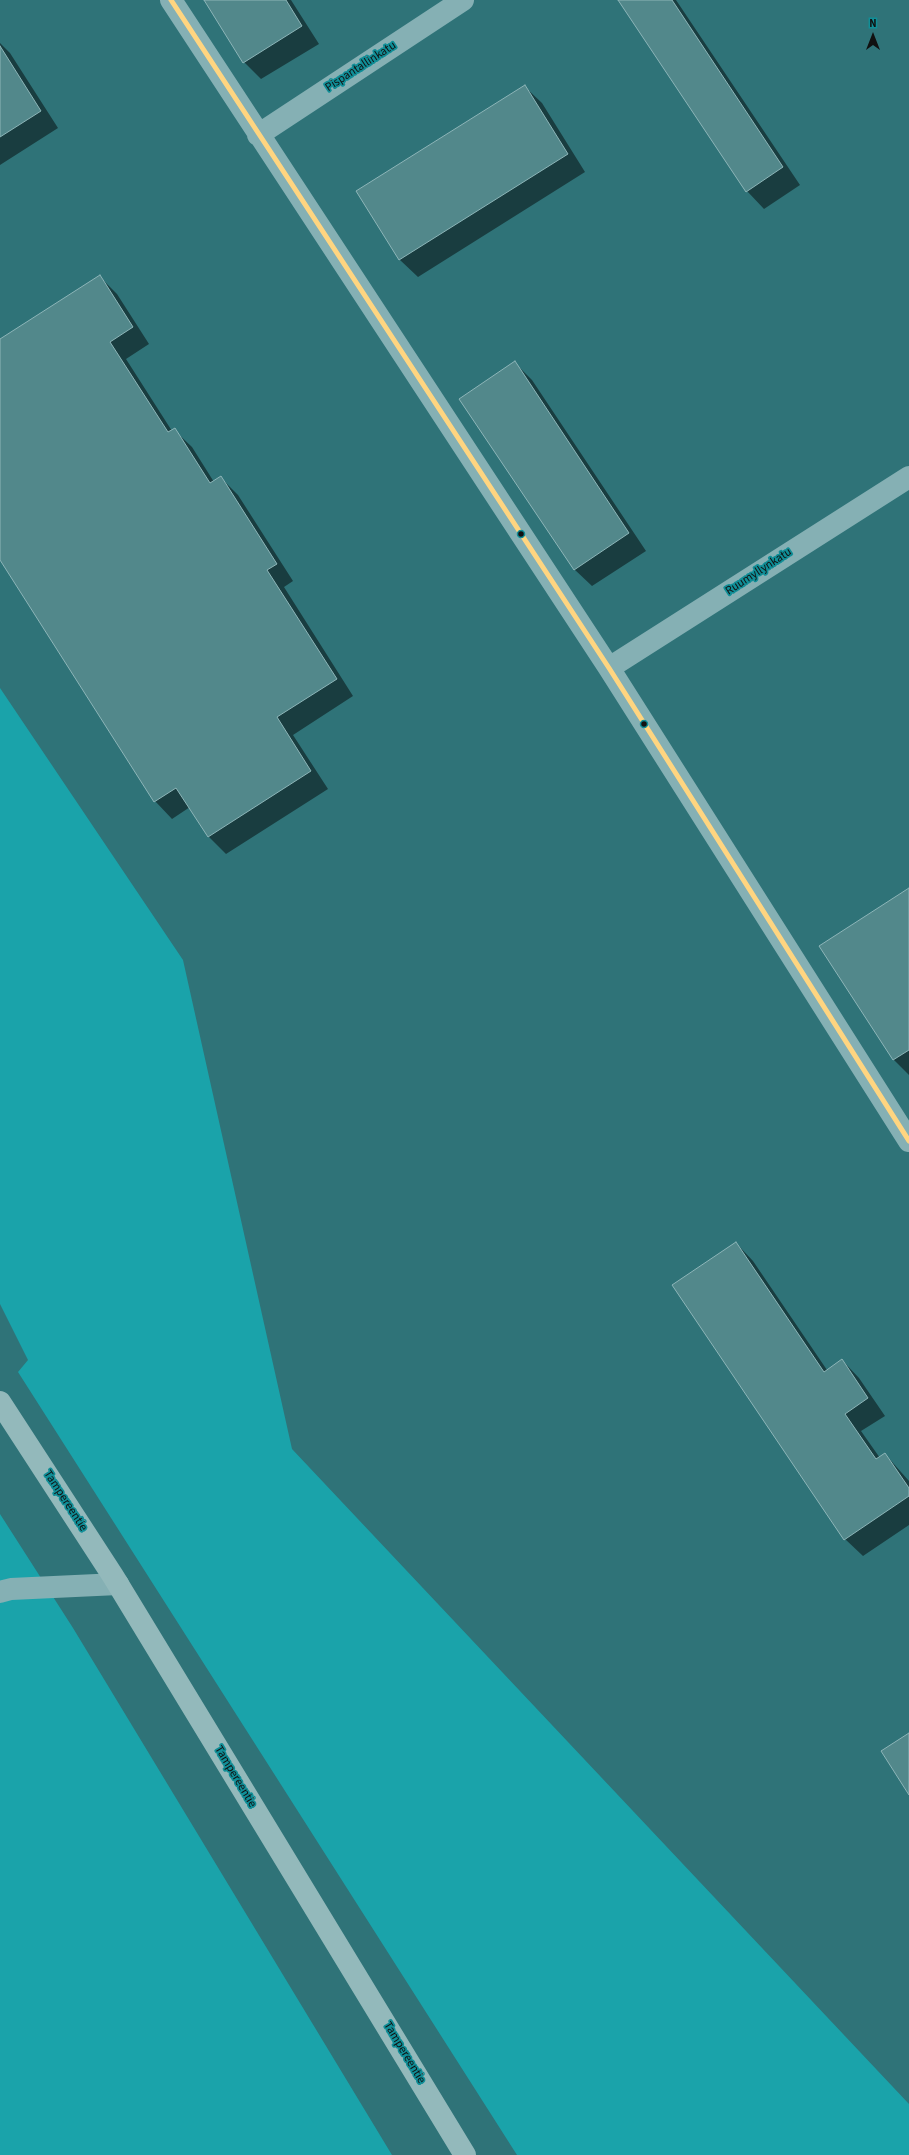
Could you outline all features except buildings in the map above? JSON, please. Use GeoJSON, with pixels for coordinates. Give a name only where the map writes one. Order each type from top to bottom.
{"type":"FeatureCollection","features":[{"type":"Feature","properties":{"kind":"main road","name":"Tampereentie"},"geometry":{"type":"LineString","coordinates":[[0,1402],[118,1584],[465,2155]]}},
{"type":"Feature","properties":{"kind":"street"},"geometry":{"type":"LineString","coordinates":[[171,0],[609,668],[909,1141]]}},
{"type":"Feature","properties":{"kind":"street","name":"Pispantallinkatu"},"geometry":{"type":"LineString","coordinates":[[258,134],[463,0]]}},
{"type":"Feature","properties":{"kind":"street","name":"Ruumyllynkatu"},"geometry":{"type":"LineString","coordinates":[[609,668],[909,476]]}},
{"type":"Feature","properties":{"kind":"street"},"geometry":{"type":"LineString","coordinates":[[0,1592],[11,1589],[118,1584]]}},
{"type":"Feature","properties":{"kind":"shaded area"},"geometry":{"type":"Polygon","coordinates":[[[0,688],[183,960],[292,1449],[909,2104],[909,2155],[517,2155],[18,1372],[28,1360],[0,1304],[0,688]]]}},
{"type":"Feature","properties":{"kind":"shaded area"},"geometry":{"type":"Polygon","coordinates":[[[0,1514],[73,1628],[392,2155],[0,2155],[0,1514]]]}},
{"type":"Feature","properties":{"kind":"transit line"},"geometry":{"type":"LineString","coordinates":[[171,0],[609,668],[909,1141]]}}]}
